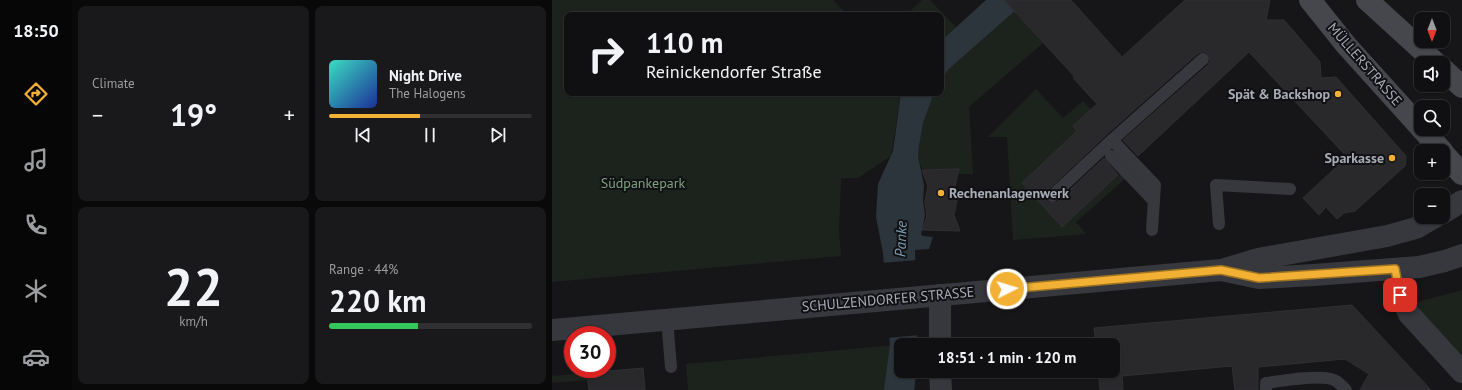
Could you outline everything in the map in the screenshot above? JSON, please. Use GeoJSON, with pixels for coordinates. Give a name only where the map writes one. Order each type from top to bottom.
{"type":"FeatureCollection","features":[{"type":"Feature","properties":{"kind":"main road","name":"MÜLLERSTRASSE"},"geometry":{"type":"LineString","coordinates":[[1310,0],[1346,45],[1414,120]]}},
{"type":"Feature","properties":{"kind":"main road"},"geometry":{"type":"LineString","coordinates":[[1367,0],[1428,56]]}},
{"type":"Feature","properties":{"kind":"main road"},"geometry":{"type":"LineString","coordinates":[[1450,76],[1462,87]]}},
{"type":"Feature","properties":{"kind":"main road","name":"MÜLLERSTRASSE"},"geometry":{"type":"LineString","coordinates":[[1428,136],[1435,144]]}},
{"type":"Feature","properties":{"kind":"main road","name":"MÜLLERSTRASSE"},"geometry":{"type":"LineString","coordinates":[[1450,161],[1462,174]]}},
{"type":"Feature","properties":{"kind":"street"},"geometry":{"type":"LineString","coordinates":[[1450,208],[1462,201]]}},
{"type":"Feature","properties":{"kind":"street","name":"SCHULZENDORFER STRASSE"},"geometry":{"type":"LineString","coordinates":[[552,330],[1224,270],[1258,259],[1387,236],[1416,228],[1423,224]]}},
{"type":"Feature","properties":{"kind":"street","name":"SCHULZENDORFER STRASSE"},"geometry":{"type":"LineString","coordinates":[[1224,270],[1259,278],[1419,267],[1445,261],[1462,255]]}},
{"type":"Feature","properties":{"kind":"street"},"geometry":{"type":"LineString","coordinates":[[1395,269],[1400,295],[1409,314],[1462,372]]}},
{"type":"Feature","properties":{"kind":"street"},"geometry":{"type":"LineString","coordinates":[[931,295],[939,338]]}},
{"type":"Feature","properties":{"kind":"street"},"geometry":{"type":"LineString","coordinates":[[940,378],[941,390]]}},
{"type":"Feature","properties":{"kind":"lane"},"geometry":{"type":"LineString","coordinates":[[1052,196],[1203,59]]}},
{"type":"Feature","properties":{"kind":"lane"},"geometry":{"type":"LineString","coordinates":[[1112,140],[1155,185],[1152,230]]}},
{"type":"Feature","properties":{"kind":"lane"},"geometry":{"type":"LineString","coordinates":[[1111,156],[1154,201]]}},
{"type":"Feature","properties":{"kind":"lane"},"geometry":{"type":"LineString","coordinates":[[1219,224],[1216,185],[1290,189]]}},
{"type":"Feature","properties":{"kind":"lane"},"geometry":{"type":"LineString","coordinates":[[667,319],[671,367]]}},
{"type":"Feature","properties":{"kind":"lane"},"geometry":{"type":"LineString","coordinates":[[1266,390],[1266,383],[1317,378],[1333,379],[1346,390]]}},
{"type":"Feature","properties":{"kind":"green space","name":"Südpankepark"},"geometry":{"type":"Polygon","coordinates":[[[552,0],[833,0],[844,12],[564,12],[564,96],[901,96],[891,156],[858,178],[841,178],[839,230],[841,256],[552,282],[552,0]]]}},
{"type":"Feature","properties":{"kind":"green space"},"geometry":{"type":"Polygon","coordinates":[[[922,0],[930,0],[942,12],[909,12],[922,0]]]}},
{"type":"Feature","properties":{"kind":"green space"},"geometry":{"type":"Polygon","coordinates":[[[1014,11],[1043,43],[969,107],[973,174],[958,174],[958,169],[922,169],[918,156],[923,123],[933,96],[944,96],[944,75],[949,69],[1014,11]]]}},
{"type":"Feature","properties":{"kind":"green space"},"geometry":{"type":"Polygon","coordinates":[[[944,15],[957,28],[944,39],[944,15]]]}},
{"type":"Feature","properties":{"kind":"green space"},"geometry":{"type":"Polygon","coordinates":[[[1036,89],[1063,118],[1083,101],[1091,109],[1073,126],[1077,131],[1022,183],[1062,227],[1120,174],[1125,179],[1076,222],[1086,234],[1013,240],[1007,137],[988,137],[1036,89]]]}},
{"type":"Feature","properties":{"kind":"green space"},"geometry":{"type":"Polygon","coordinates":[[[1462,290],[1462,359],[1416,310],[1418,302],[1462,290]]]}},
{"type":"Feature","properties":{"kind":"green space"},"geometry":{"type":"Polygon","coordinates":[[[894,345],[894,378],[916,378],[915,390],[688,390],[686,364],[894,345]]]}},
{"type":"Feature","properties":{"kind":"green space"},"geometry":{"type":"Polygon","coordinates":[[[564,375],[564,378],[588,378],[588,380],[552,383],[552,376],[564,375]]]}},
{"type":"Feature","properties":{"kind":"water"},"geometry":{"type":"Polygon","coordinates":[[[986,0],[1027,0],[949,69],[944,75],[944,38],[986,0]]]}},
{"type":"Feature","properties":{"kind":"water","name":"Panke"},"geometry":{"type":"Polygon","coordinates":[[[901,96],[933,96],[923,123],[918,156],[924,185],[923,200],[925,215],[921,234],[923,236],[933,237],[929,249],[915,250],[917,338],[894,338],[894,378],[915,378],[914,390],[884,390],[890,345],[883,253],[876,217],[878,184],[893,151],[901,96]]]}},
{"type":"Feature","properties":{"kind":"pier"},"geometry":{"type":"Polygon","coordinates":[[[917,260],[920,335],[887,338],[882,263],[917,260]]]}},
{"type":"Feature","properties":{"kind":"building"},"geometry":{"type":"Polygon","coordinates":[[[1004,0],[1071,0],[1122,57],[1185,0],[1270,0],[1266,20],[1284,20],[1320,62],[1321,78],[1336,77],[1406,156],[1405,166],[1355,211],[1344,213],[1337,219],[1326,207],[1319,215],[1303,198],[1347,157],[1249,52],[1138,156],[1123,140],[1208,65],[1210,57],[1206,52],[1202,52],[1198,53],[1107,134],[1047,191],[1045,197],[1047,201],[1050,203],[1057,202],[1104,158],[1118,175],[1062,227],[1022,183],[1077,131],[1073,126],[1097,104],[1074,79],[1074,76],[1004,0]]]}},
{"type":"Feature","properties":{"kind":"building","name":"Rechenanlagenwerk"},"geometry":{"type":"Polygon","coordinates":[[[959,169],[955,186],[957,200],[954,215],[960,231],[922,230],[927,216],[925,201],[928,186],[922,170],[959,169]]]}},
{"type":"Feature","properties":{"kind":"building"},"geometry":{"type":"Polygon","coordinates":[[[1352,305],[1431,390],[1360,390],[1369,374],[1345,359],[1258,367],[1258,390],[1235,390],[1232,366],[1122,376],[1123,390],[1100,390],[1099,378],[1120,378],[1120,338],[1095,338],[1094,328],[1352,305]]]}},
{"type":"Feature","properties":{"kind":"building"},"geometry":{"type":"Polygon","coordinates":[[[643,368],[645,390],[589,390],[588,378],[616,378],[616,370],[643,368]]]}},
{"type":"Feature","properties":{"kind":"place","name":"Spät & Backshop"},"geometry":{"type":"Point","coordinates":[1338,94]}},
{"type":"Feature","properties":{"kind":"place","name":"Sparkasse"},"geometry":{"type":"Point","coordinates":[1392,158]}},
{"type":"Feature","properties":{"kind":"place","name":"Rechenanlagenwerk"},"geometry":{"type":"Point","coordinates":[941,193]}},
{"type":"Feature","properties":{"kind":"route"},"geometry":{"type":"LineString","coordinates":[[1007,289],[1221,270],[1259,278],[1395,269],[1400,295]]}}]}
